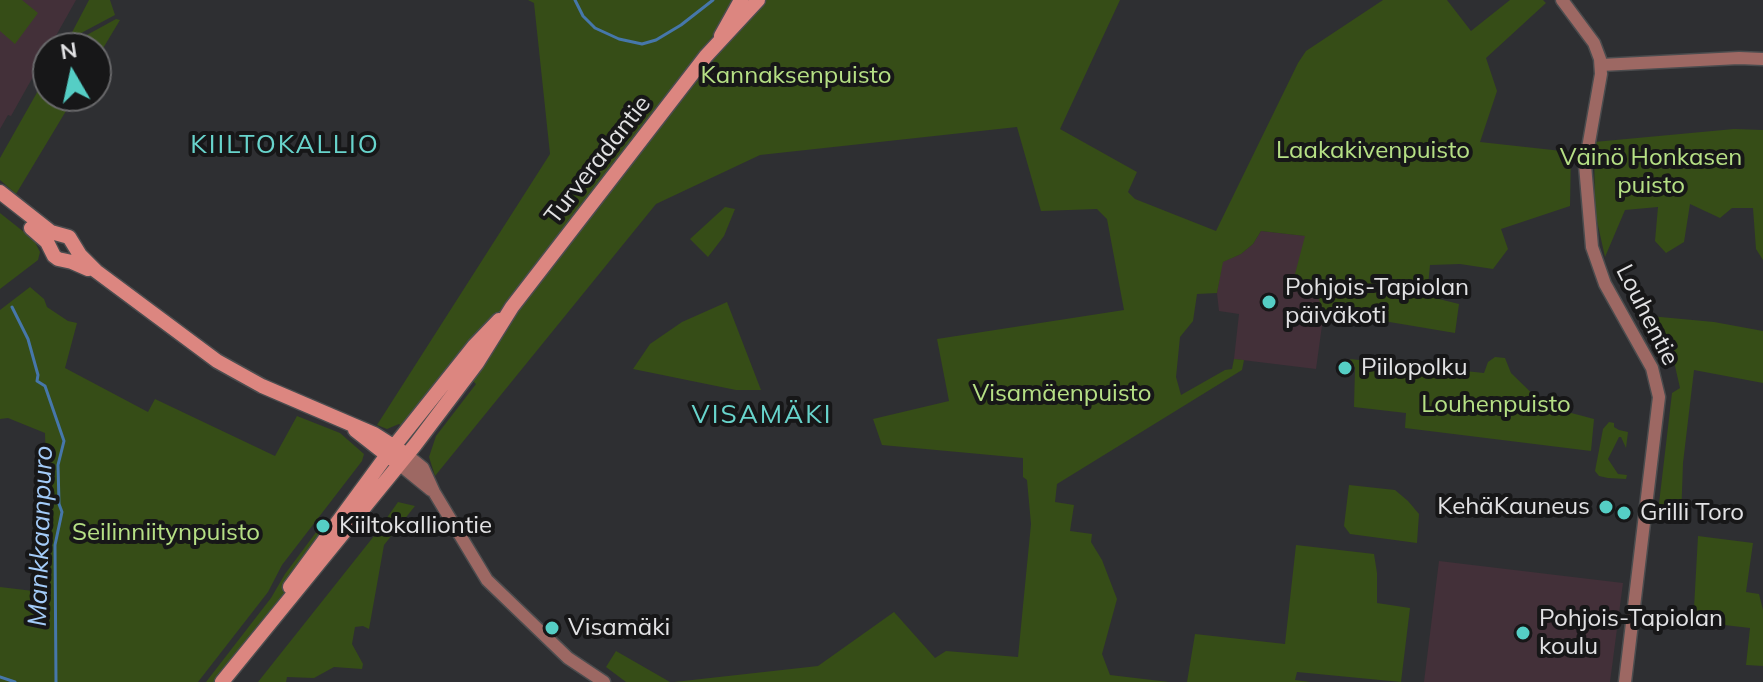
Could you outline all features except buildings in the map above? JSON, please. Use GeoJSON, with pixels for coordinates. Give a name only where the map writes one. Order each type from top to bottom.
{"type":"FeatureCollection","features":[{"type":"Feature","properties":{"kind":"main road","name":"Turveradantie"},"geometry":{"type":"LineString","coordinates":[[719,40],[741,0]]}},
{"type":"Feature","properties":{"kind":"main road","name":"Turveradantie"},"geometry":{"type":"LineString","coordinates":[[222,682],[280,609],[291,585],[397,455],[474,346],[512,307],[719,40],[758,0]]}},
{"type":"Feature","properties":{"kind":"main road"},"geometry":{"type":"LineString","coordinates":[[0,192],[55,241]]}},
{"type":"Feature","properties":{"kind":"main road"},"geometry":{"type":"LineString","coordinates":[[0,204],[55,241],[69,237],[71,254]]}},
{"type":"Feature","properties":{"kind":"main road"},"geometry":{"type":"LineString","coordinates":[[55,241],[54,256],[71,254],[238,374],[346,422],[397,455]]}},
{"type":"Feature","properties":{"kind":"street"},"geometry":{"type":"LineString","coordinates":[[1562,0],[1594,43],[1601,65],[1763,59]]}},
{"type":"Feature","properties":{"kind":"street","name":"Louhentie"},"geometry":{"type":"LineString","coordinates":[[1601,65],[1585,165],[1589,227],[1598,266],[1618,309],[1652,368],[1659,397],[1625,682]]}},
{"type":"Feature","properties":{"kind":"street"},"geometry":{"type":"LineString","coordinates":[[397,455],[434,492],[474,558],[485,566],[494,584],[519,613],[575,663],[604,682]]}},
{"type":"Feature","properties":{"kind":"shaded area"},"geometry":{"type":"Polygon","coordinates":[[[0,0],[76,0],[58,32],[32,32],[32,79],[0,129],[0,0]]]}},
{"type":"Feature","properties":{"kind":"shaded area","name":"Pohjois-Tapiolan päiväkoti"},"geometry":{"type":"Polygon","coordinates":[[[1261,231],[1306,236],[1303,248],[1324,311],[1316,369],[1234,359],[1239,314],[1219,311],[1217,293],[1222,262],[1241,254],[1253,244],[1261,231]]]}},
{"type":"Feature","properties":{"kind":"shaded area","name":"Pohjois-Tapiolan koulu"},"geometry":{"type":"Polygon","coordinates":[[[1439,561],[1623,583],[1610,682],[1424,682],[1439,561]]]}},
{"type":"Feature","properties":{"kind":"green space"},"geometry":{"type":"Polygon","coordinates":[[[0,0],[22,0],[38,13],[15,44],[0,31],[0,0]]]}},
{"type":"Feature","properties":{"kind":"green space"},"geometry":{"type":"Polygon","coordinates":[[[89,0],[110,0],[115,15],[83,32],[72,32],[89,0]]]}},
{"type":"Feature","properties":{"kind":"green space"},"geometry":{"type":"Polygon","coordinates":[[[528,0],[733,0],[720,29],[504,310],[405,429],[399,424],[387,429],[377,425],[550,154],[534,3],[528,0]]]}},
{"type":"Feature","properties":{"kind":"green space"},"geometry":{"type":"Polygon","coordinates":[[[761,0],[1120,0],[1060,129],[1137,172],[1128,192],[1135,199],[1216,231],[1306,51],[1383,0],[1447,0],[1471,31],[1510,0],[1543,0],[1546,3],[1486,58],[1497,91],[1480,142],[1571,152],[1570,206],[1501,229],[1508,249],[1493,269],[1460,264],[1430,265],[1427,296],[1459,304],[1455,333],[1324,311],[1316,293],[1303,290],[1295,274],[1305,236],[1261,231],[1253,244],[1241,254],[1223,262],[1217,293],[1197,294],[1193,321],[1180,337],[1176,377],[1181,395],[1232,369],[1234,359],[1244,360],[1242,370],[1057,484],[1055,502],[1074,505],[1070,531],[1092,534],[1091,542],[1102,560],[1117,599],[1102,654],[1110,675],[1169,682],[674,682],[818,666],[894,612],[935,658],[946,651],[1018,657],[1031,524],[1023,458],[882,445],[873,419],[949,401],[937,339],[1124,310],[1107,219],[1097,209],[1041,211],[1017,127],[760,155],[656,204],[435,476],[429,457],[436,436],[476,384],[472,380],[513,314],[672,108],[676,108],[761,0]]]}},
{"type":"Feature","properties":{"kind":"green space"},"geometry":{"type":"Polygon","coordinates":[[[116,19],[120,20],[112,33],[92,32],[116,19]]]}},
{"type":"Feature","properties":{"kind":"green space"},"geometry":{"type":"Polygon","coordinates":[[[32,101],[32,112],[65,112],[16,194],[0,180],[0,158],[32,101]]]}},
{"type":"Feature","properties":{"kind":"green space","name":"Väinö Honkasen puisto"},"geometry":{"type":"Polygon","coordinates":[[[1734,129],[1763,130],[1763,260],[1756,249],[1753,208],[1732,208],[1720,218],[1690,204],[1684,242],[1666,253],[1655,241],[1658,207],[1625,210],[1605,257],[1595,212],[1594,142],[1734,129]]]}},
{"type":"Feature","properties":{"kind":"green space"},"geometry":{"type":"Polygon","coordinates":[[[725,207],[735,209],[724,236],[708,257],[690,239],[725,207]]]}},
{"type":"Feature","properties":{"kind":"green space"},"geometry":{"type":"Polygon","coordinates":[[[0,213],[34,240],[40,252],[38,260],[0,289],[0,213]]]}},
{"type":"Feature","properties":{"kind":"green space","name":"Seilinniitynpuisto"},"geometry":{"type":"Polygon","coordinates":[[[30,287],[44,299],[47,307],[68,321],[77,323],[65,368],[148,412],[155,399],[275,456],[297,416],[340,433],[364,454],[362,461],[282,565],[268,592],[198,682],[0,682],[0,587],[50,593],[45,433],[8,418],[0,419],[0,310],[30,287]]]}},
{"type":"Feature","properties":{"kind":"green space"},"geometry":{"type":"Polygon","coordinates":[[[727,302],[761,390],[736,390],[633,369],[650,344],[682,322],[727,302]]]}},
{"type":"Feature","properties":{"kind":"green space"},"geometry":{"type":"Polygon","coordinates":[[[1639,315],[1714,322],[1763,331],[1763,383],[1694,370],[1683,463],[1681,519],[1658,512],[1672,393],[1680,388],[1675,366],[1657,329],[1639,315]]]}},
{"type":"Feature","properties":{"kind":"green space","name":"Louhenpuisto"},"geometry":{"type":"Polygon","coordinates":[[[1495,357],[1505,358],[1511,373],[1545,406],[1594,419],[1591,451],[1405,428],[1406,413],[1354,407],[1355,368],[1350,359],[1484,373],[1488,362],[1495,357]]]}},
{"type":"Feature","properties":{"kind":"green space"},"geometry":{"type":"Polygon","coordinates":[[[1609,422],[1619,430],[1628,432],[1626,448],[1619,437],[1608,459],[1618,474],[1627,475],[1626,479],[1599,476],[1595,471],[1603,429],[1609,422]]]}},
{"type":"Feature","properties":{"kind":"green space"},"geometry":{"type":"Polygon","coordinates":[[[1349,485],[1395,490],[1408,501],[1419,514],[1417,543],[1350,534],[1344,526],[1349,485]]]}},
{"type":"Feature","properties":{"kind":"green space"},"geometry":{"type":"Polygon","coordinates":[[[398,502],[415,506],[384,545],[369,629],[355,627],[352,644],[363,664],[362,669],[334,667],[314,678],[287,677],[286,682],[258,682],[374,536],[398,502]]]}},
{"type":"Feature","properties":{"kind":"green space"},"geometry":{"type":"Polygon","coordinates":[[[317,531],[321,532],[315,547],[277,604],[216,682],[206,682],[271,598],[317,531]]]}},
{"type":"Feature","properties":{"kind":"green space"},"geometry":{"type":"Polygon","coordinates":[[[1698,536],[1753,543],[1746,592],[1759,594],[1763,610],[1763,666],[1746,665],[1750,628],[1707,623],[1702,627],[1693,626],[1698,536]]]}},
{"type":"Feature","properties":{"kind":"green space"},"geometry":{"type":"Polygon","coordinates":[[[1296,545],[1374,554],[1377,603],[1410,608],[1401,682],[1297,672],[1295,680],[1310,682],[1187,682],[1195,634],[1285,644],[1296,545]]]}},
{"type":"Feature","properties":{"kind":"green space"},"geometry":{"type":"Polygon","coordinates":[[[616,651],[670,682],[626,682],[606,667],[616,651]]]}},
{"type":"Feature","properties":{"kind":"waterway"},"geometry":{"type":"LineString","coordinates":[[575,0],[583,16],[595,28],[619,39],[642,44],[656,40],[681,25],[713,0]]}},
{"type":"Feature","properties":{"kind":"waterway","name":"Mankkaanpuro"},"geometry":{"type":"LineString","coordinates":[[12,307],[28,339],[37,381],[45,386],[64,441],[58,465],[62,512],[55,545],[56,682]]}},
{"type":"Feature","properties":{"kind":"waterway"},"geometry":{"type":"LineString","coordinates":[[0,677],[15,682]]}},
{"type":"Feature","properties":{"kind":"place","name":"Pohjois-Tapiolan päiväkoti"},"geometry":{"type":"Point","coordinates":[1269,302]}},
{"type":"Feature","properties":{"kind":"place","name":"Piilopolku"},"geometry":{"type":"Point","coordinates":[1345,368]}},
{"type":"Feature","properties":{"kind":"place","name":"KehäKauneus"},"geometry":{"type":"Point","coordinates":[1606,507]}},
{"type":"Feature","properties":{"kind":"place","name":"Grilli Toro"},"geometry":{"type":"Point","coordinates":[1624,513]}},
{"type":"Feature","properties":{"kind":"place","name":"Kiiltokalliontie"},"geometry":{"type":"Point","coordinates":[323,526]}},
{"type":"Feature","properties":{"kind":"place","name":"Visamäki"},"geometry":{"type":"Point","coordinates":[552,628]}},
{"type":"Feature","properties":{"kind":"place","name":"Pohjois-Tapiolan koulu"},"geometry":{"type":"Point","coordinates":[1523,633]}},
{"type":"Feature","properties":{"kind":"district","name":"KIILTOKALLIO"},"geometry":{"type":"Point","coordinates":[285,145]}},
{"type":"Feature","properties":{"kind":"district","name":"VISAMÄKI"},"geometry":{"type":"Point","coordinates":[762,415]}},
{"type":"Feature","properties":{"kind":"park label","name":"Kannaksenpuisto"},"geometry":{"type":"Point","coordinates":[796,76]}},
{"type":"Feature","properties":{"kind":"park label","name":"Laakakivenpuisto"},"geometry":{"type":"Point","coordinates":[1373,151]}},
{"type":"Feature","properties":{"kind":"park label","name":"Visamäenpuisto"},"geometry":{"type":"Point","coordinates":[1062,394]}}]}
